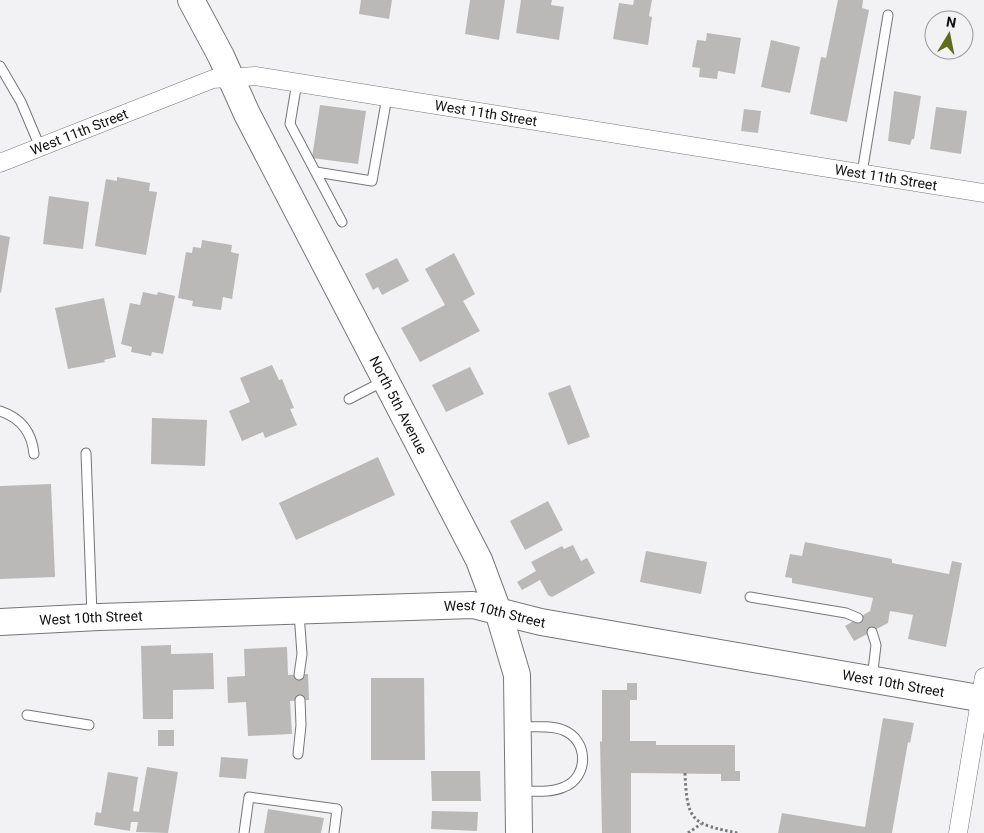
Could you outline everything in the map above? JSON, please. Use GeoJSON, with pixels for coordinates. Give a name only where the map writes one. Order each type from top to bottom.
{"type":"FeatureCollection","features":[{"type":"Feature","properties":{"kind":"street","name":"North 5th Avenue"},"geometry":{"type":"LineString","coordinates":[[191,0],[231,78],[247,114],[479,560],[498,611],[517,675],[519,833]]}},
{"type":"Feature","properties":{"kind":"street","name":"West 11th Street"},"geometry":{"type":"LineString","coordinates":[[0,163],[213,80],[256,76],[984,193]]}},
{"type":"Feature","properties":{"kind":"street","name":"West 10th Street"},"geometry":{"type":"LineString","coordinates":[[0,622],[92,617],[473,605],[541,622],[872,679],[983,691]]}},
{"type":"Feature","properties":{"kind":"street"},"geometry":{"type":"LineString","coordinates":[[958,833],[983,691]]}},
{"type":"Feature","properties":{"kind":"lane"},"geometry":{"type":"LineString","coordinates":[[862,173],[888,15]]}},
{"type":"Feature","properties":{"kind":"lane"},"geometry":{"type":"LineString","coordinates":[[0,66],[21,102],[40,148]]}},
{"type":"Feature","properties":{"kind":"lane"},"geometry":{"type":"LineString","coordinates":[[297,82],[290,124],[342,222]]}},
{"type":"Feature","properties":{"kind":"lane"},"geometry":{"type":"LineString","coordinates":[[316,172],[372,181],[387,97]]}},
{"type":"Feature","properties":{"kind":"lane"},"geometry":{"type":"LineString","coordinates":[[348,400],[386,380]]}},
{"type":"Feature","properties":{"kind":"lane"},"geometry":{"type":"LineString","coordinates":[[0,411],[12,416],[33,438],[34,454]]}},
{"type":"Feature","properties":{"kind":"lane"},"geometry":{"type":"LineString","coordinates":[[86,453],[92,617]]}},
{"type":"Feature","properties":{"kind":"lane"},"geometry":{"type":"LineString","coordinates":[[750,598],[846,614],[858,618]]}},
{"type":"Feature","properties":{"kind":"lane"},"geometry":{"type":"LineString","coordinates":[[299,611],[302,654],[299,675]]}},
{"type":"Feature","properties":{"kind":"lane"},"geometry":{"type":"LineString","coordinates":[[872,632],[876,645],[872,679]]}},
{"type":"Feature","properties":{"kind":"lane"},"geometry":{"type":"LineString","coordinates":[[298,754],[301,725],[300,700]]}},
{"type":"Feature","properties":{"kind":"lane"},"geometry":{"type":"LineString","coordinates":[[27,715],[89,725]]}},
{"type":"Feature","properties":{"kind":"lane"},"geometry":{"type":"LineString","coordinates":[[517,727],[556,728],[566,731],[577,740],[582,750],[583,760],[578,775],[567,786],[557,790],[518,791]]}},
{"type":"Feature","properties":{"kind":"lane"},"geometry":{"type":"LineString","coordinates":[[244,833],[249,797],[337,809],[334,833]]}},
{"type":"Feature","properties":{"kind":"path"},"geometry":{"type":"LineString","coordinates":[[685,774],[690,814],[701,824],[738,833]]}},
{"type":"Feature","properties":{"kind":"path"},"geometry":{"type":"LineString","coordinates":[[688,833],[701,824]]}},
{"type":"Feature","properties":{"kind":"building"},"geometry":{"type":"Polygon","coordinates":[[[361,0],[392,0],[389,19],[359,14],[361,0]]]}},
{"type":"Feature","properties":{"kind":"building"},"geometry":{"type":"Polygon","coordinates":[[[470,0],[505,0],[499,40],[465,34],[470,0]]]}},
{"type":"Feature","properties":{"kind":"building"},"geometry":{"type":"Polygon","coordinates":[[[521,0],[552,0],[551,5],[564,7],[559,40],[516,33],[521,0]]]}},
{"type":"Feature","properties":{"kind":"building"},"geometry":{"type":"Polygon","coordinates":[[[634,0],[652,0],[649,16],[652,17],[648,45],[613,39],[619,3],[633,5],[634,0]]]}},
{"type":"Feature","properties":{"kind":"building"},"geometry":{"type":"Polygon","coordinates":[[[838,0],[863,0],[862,8],[869,10],[847,122],[810,114],[821,57],[826,58],[838,0]]]}},
{"type":"Feature","properties":{"kind":"building"},"geometry":{"type":"Polygon","coordinates":[[[707,33],[741,38],[735,74],[718,71],[717,79],[699,77],[700,68],[692,67],[697,40],[706,41],[707,33]]]}},
{"type":"Feature","properties":{"kind":"building"},"geometry":{"type":"Polygon","coordinates":[[[771,40],[800,47],[790,93],[761,87],[771,40]]]}},
{"type":"Feature","properties":{"kind":"building"},"geometry":{"type":"Polygon","coordinates":[[[894,91],[921,96],[914,139],[912,139],[910,145],[888,141],[894,91]]]}},
{"type":"Feature","properties":{"kind":"building"},"geometry":{"type":"Polygon","coordinates":[[[320,105],[366,111],[358,164],[312,158],[320,105]]]}},
{"type":"Feature","properties":{"kind":"building"},"geometry":{"type":"Polygon","coordinates":[[[936,107],[967,111],[961,154],[930,149],[936,107]]]}},
{"type":"Feature","properties":{"kind":"building"},"geometry":{"type":"Polygon","coordinates":[[[744,109],[761,111],[758,133],[741,131],[744,109]]]}},
{"type":"Feature","properties":{"kind":"building"},"geometry":{"type":"Polygon","coordinates":[[[117,177],[150,183],[149,191],[157,192],[146,255],[95,246],[106,179],[117,181],[117,177]]]}},
{"type":"Feature","properties":{"kind":"building"},"geometry":{"type":"Polygon","coordinates":[[[49,196],[89,202],[83,249],[43,244],[49,196]]]}},
{"type":"Feature","properties":{"kind":"building"},"geometry":{"type":"Polygon","coordinates":[[[0,235],[10,237],[1,293],[0,292],[0,235]]]}},
{"type":"Feature","properties":{"kind":"building"},"geometry":{"type":"Polygon","coordinates":[[[202,240],[232,245],[231,252],[239,254],[232,299],[223,297],[221,310],[192,306],[193,301],[178,298],[186,252],[192,253],[193,247],[201,248],[202,240]]]}},
{"type":"Feature","properties":{"kind":"building"},"geometry":{"type":"Polygon","coordinates":[[[454,253],[475,294],[463,301],[480,331],[420,362],[401,328],[445,305],[425,269],[454,253]]]}},
{"type":"Feature","properties":{"kind":"building"},"geometry":{"type":"Polygon","coordinates":[[[397,258],[409,281],[382,295],[378,287],[373,290],[365,274],[397,258]]]}},
{"type":"Feature","properties":{"kind":"building"},"geometry":{"type":"Polygon","coordinates":[[[143,292],[157,295],[158,292],[175,296],[163,354],[152,352],[151,356],[131,352],[132,347],[121,344],[130,303],[140,305],[143,292]]]}},
{"type":"Feature","properties":{"kind":"building"},"geometry":{"type":"Polygon","coordinates":[[[104,298],[116,357],[104,360],[105,362],[68,369],[55,308],[104,298]]]}},
{"type":"Feature","properties":{"kind":"building"},"geometry":{"type":"Polygon","coordinates":[[[272,365],[279,380],[282,379],[294,408],[290,409],[297,425],[265,438],[263,432],[242,441],[229,411],[250,402],[240,378],[272,365]]]}},
{"type":"Feature","properties":{"kind":"building"},"geometry":{"type":"Polygon","coordinates":[[[470,367],[484,394],[446,412],[432,385],[470,367]]]}},
{"type":"Feature","properties":{"kind":"building"},"geometry":{"type":"Polygon","coordinates":[[[570,385],[590,437],[568,445],[548,393],[570,385]]]}},
{"type":"Feature","properties":{"kind":"building"},"geometry":{"type":"Polygon","coordinates":[[[152,418],[207,420],[205,466],[151,464],[152,418]]]}},
{"type":"Feature","properties":{"kind":"building"},"geometry":{"type":"Polygon","coordinates":[[[378,457],[395,495],[296,540],[279,503],[378,457]]]}},
{"type":"Feature","properties":{"kind":"building"},"geometry":{"type":"Polygon","coordinates":[[[51,484],[55,577],[0,579],[0,486],[51,484]]]}},
{"type":"Feature","properties":{"kind":"building"},"geometry":{"type":"Polygon","coordinates":[[[548,501],[563,530],[525,550],[510,521],[548,501]]]}},
{"type":"Feature","properties":{"kind":"building"},"geometry":{"type":"Polygon","coordinates":[[[805,542],[892,559],[892,563],[949,574],[952,561],[962,563],[946,647],[908,639],[913,615],[890,611],[888,623],[854,641],[845,626],[870,611],[873,598],[792,583],[792,578],[785,577],[790,554],[802,556],[805,542]]]}},
{"type":"Feature","properties":{"kind":"building"},"geometry":{"type":"Polygon","coordinates":[[[573,545],[581,561],[587,558],[595,573],[552,597],[548,595],[540,580],[522,590],[517,582],[536,571],[531,562],[562,546],[564,549],[573,545]]]}},
{"type":"Feature","properties":{"kind":"building"},"geometry":{"type":"Polygon","coordinates":[[[646,551],[707,562],[701,594],[640,582],[646,551]]]}},
{"type":"Feature","properties":{"kind":"building"},"geometry":{"type":"Polygon","coordinates":[[[171,645],[171,654],[213,653],[214,689],[173,690],[173,719],[143,719],[141,646],[171,645]]]}},
{"type":"Feature","properties":{"kind":"building"},"geometry":{"type":"Polygon","coordinates":[[[287,647],[288,675],[308,674],[309,700],[290,701],[292,734],[248,736],[246,702],[228,703],[227,677],[245,676],[244,649],[287,647]]]}},
{"type":"Feature","properties":{"kind":"building"},"geometry":{"type":"Polygon","coordinates":[[[371,678],[424,678],[425,760],[371,760],[371,678]]]}},
{"type":"Feature","properties":{"kind":"building"},"geometry":{"type":"Polygon","coordinates":[[[627,683],[637,683],[637,700],[630,700],[630,741],[656,741],[656,745],[735,745],[735,771],[740,771],[740,781],[721,781],[721,774],[631,773],[631,833],[602,833],[600,741],[602,742],[602,690],[627,690],[627,683]]]}},
{"type":"Feature","properties":{"kind":"building"},"geometry":{"type":"Polygon","coordinates":[[[883,718],[914,723],[910,743],[908,742],[892,833],[778,833],[782,813],[865,827],[883,718]]]}},
{"type":"Feature","properties":{"kind":"building"},"geometry":{"type":"Polygon","coordinates":[[[158,730],[174,730],[174,746],[158,746],[158,730]]]}},
{"type":"Feature","properties":{"kind":"building"},"geometry":{"type":"Polygon","coordinates":[[[221,757],[248,759],[246,779],[219,777],[221,757]]]}},
{"type":"Feature","properties":{"kind":"building"},"geometry":{"type":"Polygon","coordinates":[[[147,767],[178,772],[168,833],[136,832],[138,822],[131,822],[130,831],[94,825],[96,812],[101,813],[108,772],[138,777],[133,811],[139,812],[147,767]]]}},
{"type":"Feature","properties":{"kind":"building"},"geometry":{"type":"Polygon","coordinates":[[[431,771],[480,771],[481,801],[432,801],[431,771]]]}},
{"type":"Feature","properties":{"kind":"building"},"geometry":{"type":"Polygon","coordinates":[[[268,809],[324,818],[321,833],[264,833],[268,809]]]}},
{"type":"Feature","properties":{"kind":"building"},"geometry":{"type":"Polygon","coordinates":[[[432,811],[478,812],[477,831],[431,829],[432,811]]]}}]}
